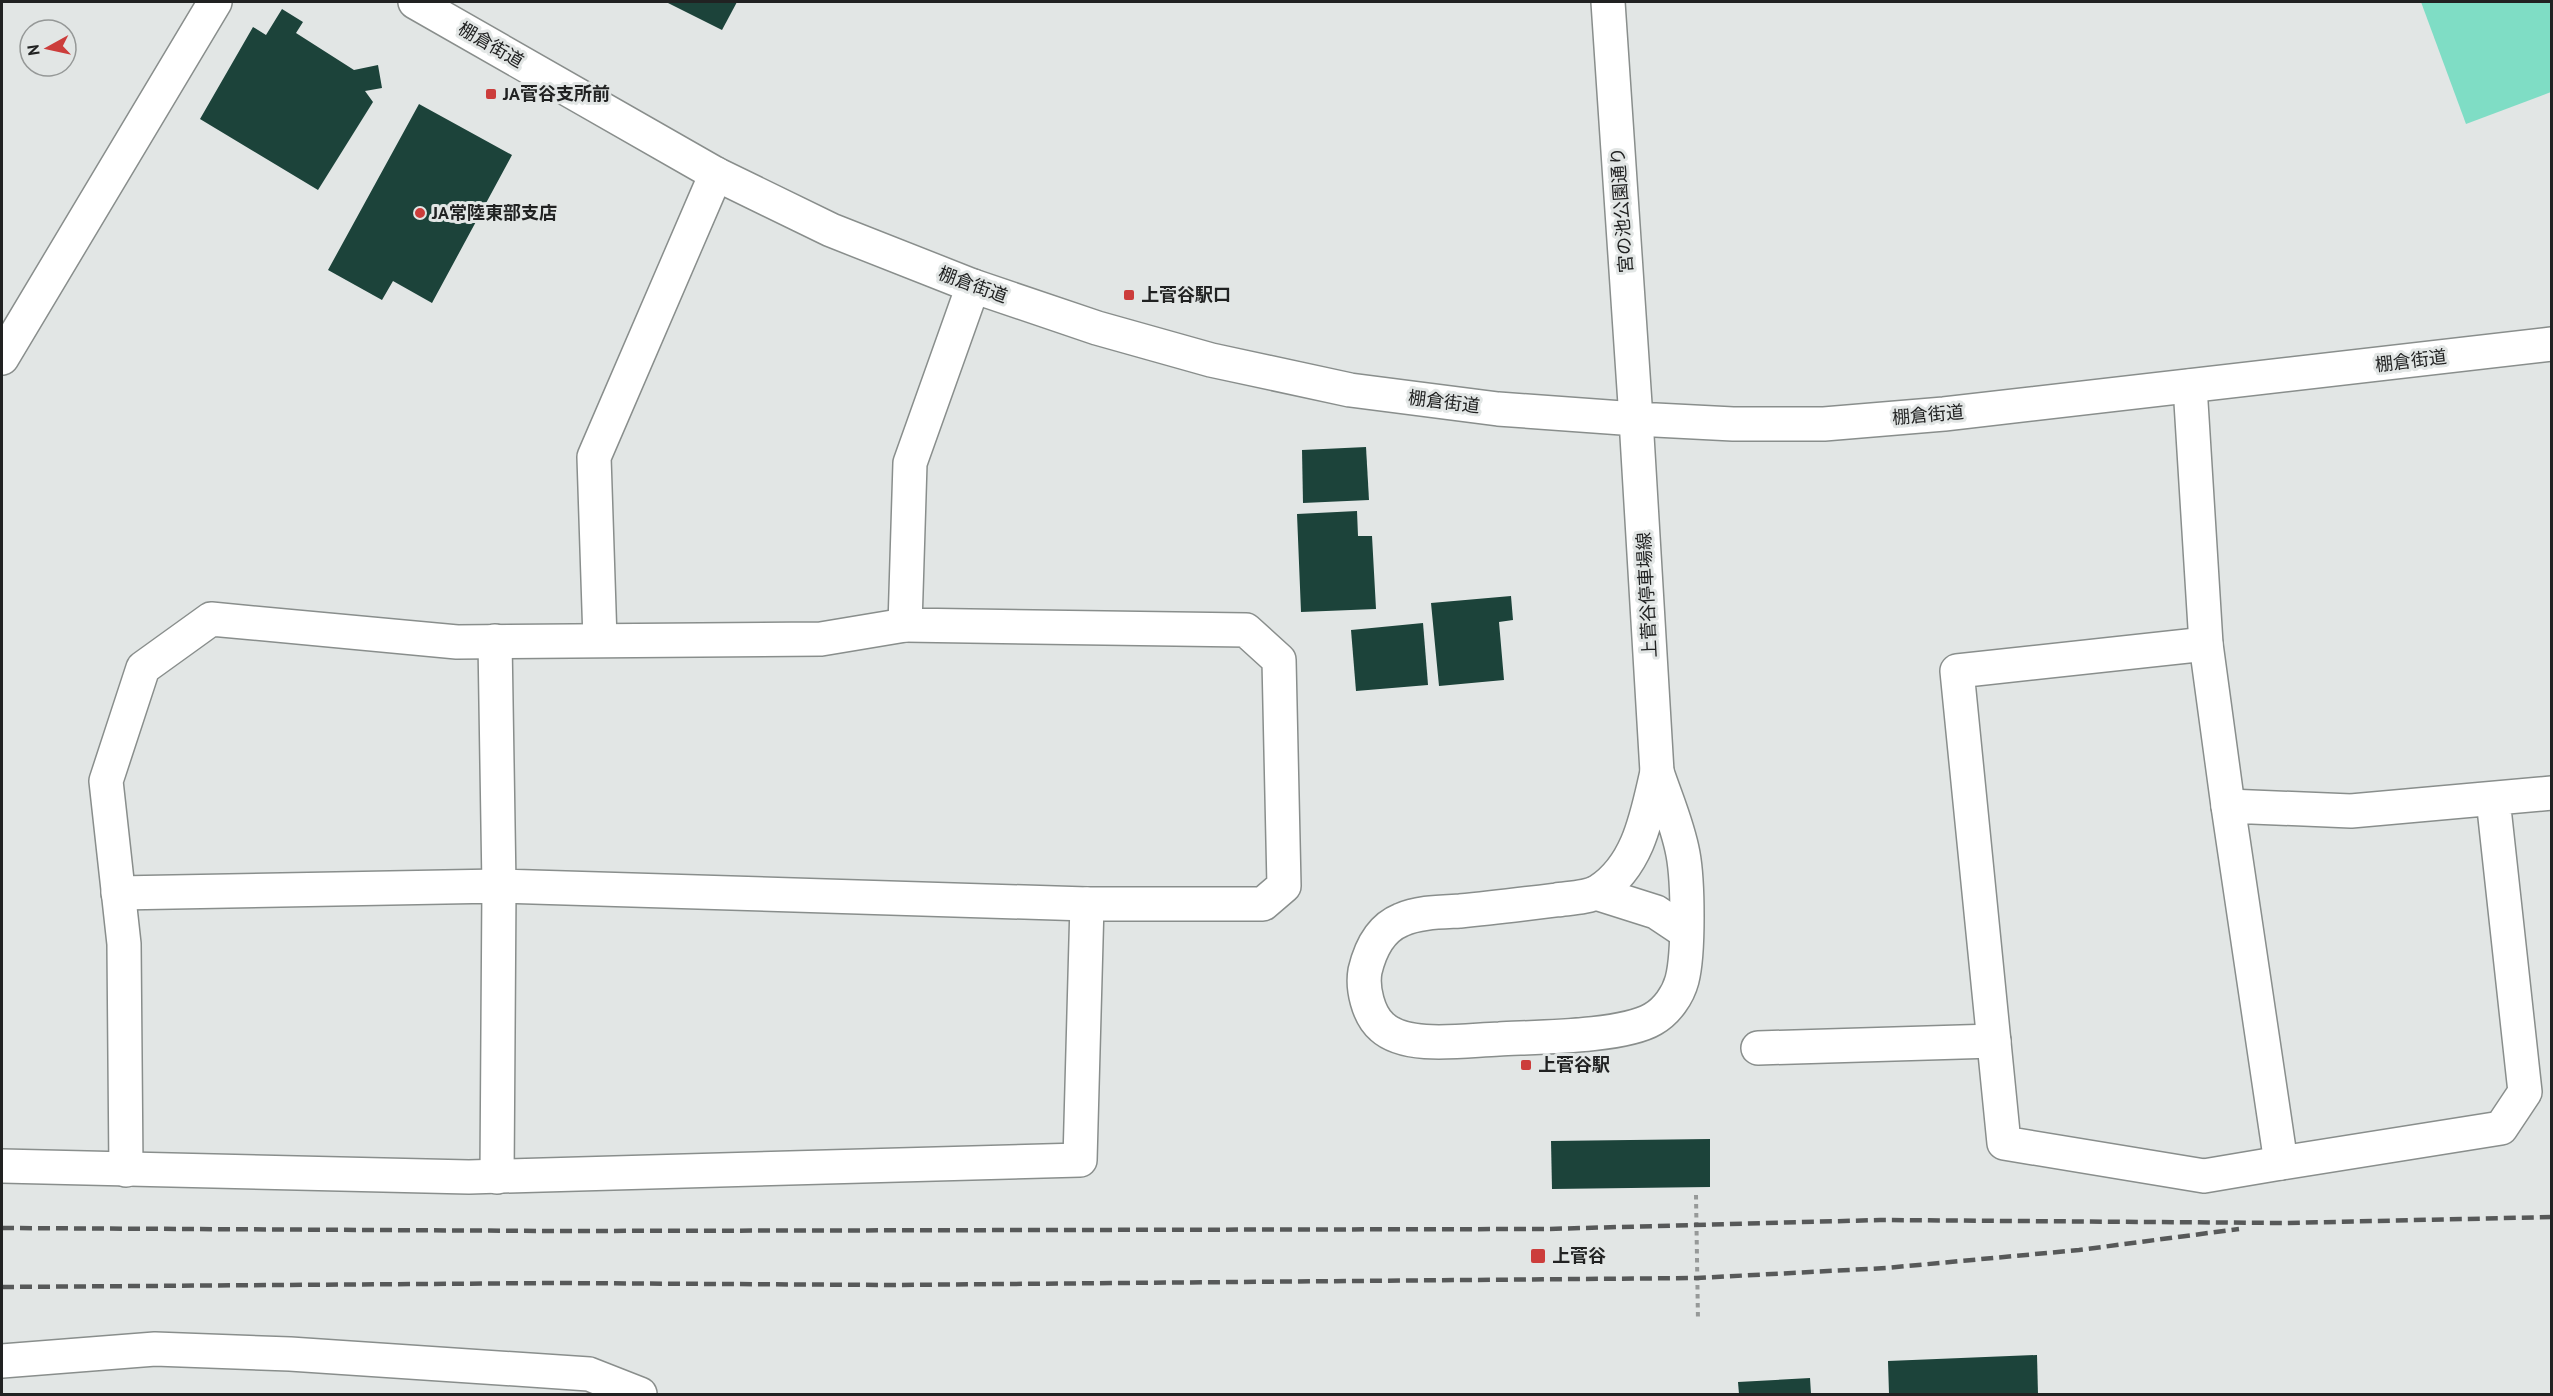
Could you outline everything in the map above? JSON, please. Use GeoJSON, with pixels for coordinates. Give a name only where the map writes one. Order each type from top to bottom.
{"type":"FeatureCollection","features":[{"type":"Feature","properties":{"kind":"street"},"geometry":{"type":"LineString","coordinates":[[2,358],[215,2]]}},
{"type":"Feature","properties":{"kind":"street","name":"棚倉街道"},"geometry":{"type":"LineString","coordinates":[[416,2],[716,174],[831,230],[973,286],[1097,328],[1211,360],[1350,390],[1498,409],[1636,419],[1733,424],[1824,424],[1944,414],[2552,345]]}},
{"type":"Feature","properties":{"kind":"street","name":"宮の池公園通り"},"geometry":{"type":"LineString","coordinates":[[1608,2],[1636,419]]}},
{"type":"Feature","properties":{"kind":"street"},"geometry":{"type":"LineString","coordinates":[[600,640],[594,457],[716,174]]}},
{"type":"Feature","properties":{"kind":"street"},"geometry":{"type":"LineString","coordinates":[[905,625],[910,463],[973,286]]}},
{"type":"Feature","properties":{"kind":"street"},"geometry":{"type":"LineString","coordinates":[[2190,386],[2206,644],[2281,1163]]}},
{"type":"Feature","properties":{"kind":"street","name":"上菅谷停車場線"},"geometry":{"type":"LineString","coordinates":[[1636,419],[1658,772]]}},
{"type":"Feature","properties":{"kind":"street"},"geometry":{"type":"LineString","coordinates":[[118,893],[499,886],[1087,904],[1263,904],[1284,885],[1279,660],[1246,630],[905,625],[820,639],[457,642],[211,619],[142,668],[106,781],[118,893],[124,944],[126,1170]]}},
{"type":"Feature","properties":{"kind":"street"},"geometry":{"type":"LineString","coordinates":[[495,641],[499,886],[497,1177]]}},
{"type":"Feature","properties":{"kind":"street"},"geometry":{"type":"LineString","coordinates":[[2206,644],[1957,671],[2004,1143],[2204,1176],[2500,1128],[2525,1092],[2493,799]]}},
{"type":"Feature","properties":{"kind":"street"},"geometry":{"type":"LineString","coordinates":[[1658,772],[1683,854],[1686,932],[1682,980],[1669,1006],[1653,1020],[1627,1029],[1441,1042],[1402,1039],[1380,1026],[1368,1004],[1363,982],[1369,954],[1382,933],[1401,920],[1429,914],[1515,906],[1596,893],[1618,878],[1631,855],[1644,826],[1658,772]]}},
{"type":"Feature","properties":{"kind":"street"},"geometry":{"type":"LineString","coordinates":[[2228,806],[2350,811],[2552,793]]}},
{"type":"Feature","properties":{"kind":"street"},"geometry":{"type":"LineString","coordinates":[[1596,893],[1656,912],[1686,932]]}},
{"type":"Feature","properties":{"kind":"street"},"geometry":{"type":"LineString","coordinates":[[2,1166],[497,1177],[1080,1160],[1087,904]]}},
{"type":"Feature","properties":{"kind":"street"},"geometry":{"type":"LineString","coordinates":[[1758,1048],[1994,1041]]}},
{"type":"Feature","properties":{"kind":"street"},"geometry":{"type":"LineString","coordinates":[[2,1360],[155,1349],[290,1354],[589,1374],[640,1395]]}},
{"type":"Feature","properties":{"kind":"path"},"geometry":{"type":"LineString","coordinates":[[1696,1195],[1698,1321]]}},
{"type":"Feature","properties":{"kind":"green space"},"geometry":{"type":"Polygon","coordinates":[[[2421,2],[2551,2],[2551,92],[2466,124],[2421,2]]]}},
{"type":"Feature","properties":{"kind":"building"},"geometry":{"type":"Polygon","coordinates":[[[666,2],[737,2],[722,30],[666,2]]]}},
{"type":"Feature","properties":{"kind":"building"},"geometry":{"type":"Polygon","coordinates":[[[282,9],[303,22],[296,33],[354,70],[378,65],[382,88],[365,91],[373,102],[318,190],[200,119],[253,27],[266,35],[282,9]]]}},
{"type":"Feature","properties":{"kind":"building","name":"JA常陸東部支店"},"geometry":{"type":"Polygon","coordinates":[[[419,104],[512,155],[432,303],[393,281],[382,300],[328,270],[419,104]]]}},
{"type":"Feature","properties":{"kind":"building"},"geometry":{"type":"Polygon","coordinates":[[[1366,447],[1369,500],[1303,503],[1302,450],[1366,447]]]}},
{"type":"Feature","properties":{"kind":"building"},"geometry":{"type":"Polygon","coordinates":[[[1357,511],[1358,536],[1372,536],[1376,609],[1301,612],[1297,514],[1357,511]]]}},
{"type":"Feature","properties":{"kind":"building"},"geometry":{"type":"Polygon","coordinates":[[[1511,596],[1513,620],[1499,622],[1504,680],[1439,686],[1431,603],[1511,596]]]}},
{"type":"Feature","properties":{"kind":"building"},"geometry":{"type":"Polygon","coordinates":[[[1423,623],[1428,685],[1356,691],[1351,630],[1423,623]]]}},
{"type":"Feature","properties":{"kind":"building"},"geometry":{"type":"Polygon","coordinates":[[[1710,1139],[1710,1187],[1552,1189],[1551,1141],[1710,1139]]]}},
{"type":"Feature","properties":{"kind":"building"},"geometry":{"type":"Polygon","coordinates":[[[2037,1355],[2038,1394],[1889,1394],[1888,1361],[2037,1355]]]}},
{"type":"Feature","properties":{"kind":"building"},"geometry":{"type":"Polygon","coordinates":[[[1810,1378],[1811,1394],[1739,1394],[1738,1382],[1810,1378]]]}},
{"type":"Feature","properties":{"kind":"railway"},"geometry":{"type":"LineString","coordinates":[[2,1228],[559,1231],[1546,1229],[1880,1220],[2286,1223],[2552,1217]]}},
{"type":"Feature","properties":{"kind":"railway"},"geometry":{"type":"LineString","coordinates":[[2,1287],[557,1283],[891,1285],[1697,1278],[1886,1268],[2079,1250],[2239,1229]]}},
{"type":"Feature","properties":{"kind":"place","name":"JA菅谷支所前"},"geometry":{"type":"Point","coordinates":[491,94]}},
{"type":"Feature","properties":{"kind":"place","name":"JA常陸東部支店"},"geometry":{"type":"Point","coordinates":[420,213]}},
{"type":"Feature","properties":{"kind":"place","name":"上菅谷駅口"},"geometry":{"type":"Point","coordinates":[1129,295]}},
{"type":"Feature","properties":{"kind":"place","name":"上菅谷駅"},"geometry":{"type":"Point","coordinates":[1526,1065]}},
{"type":"Feature","properties":{"kind":"place","name":"上菅谷"},"geometry":{"type":"Point","coordinates":[1538,1256]}}]}
